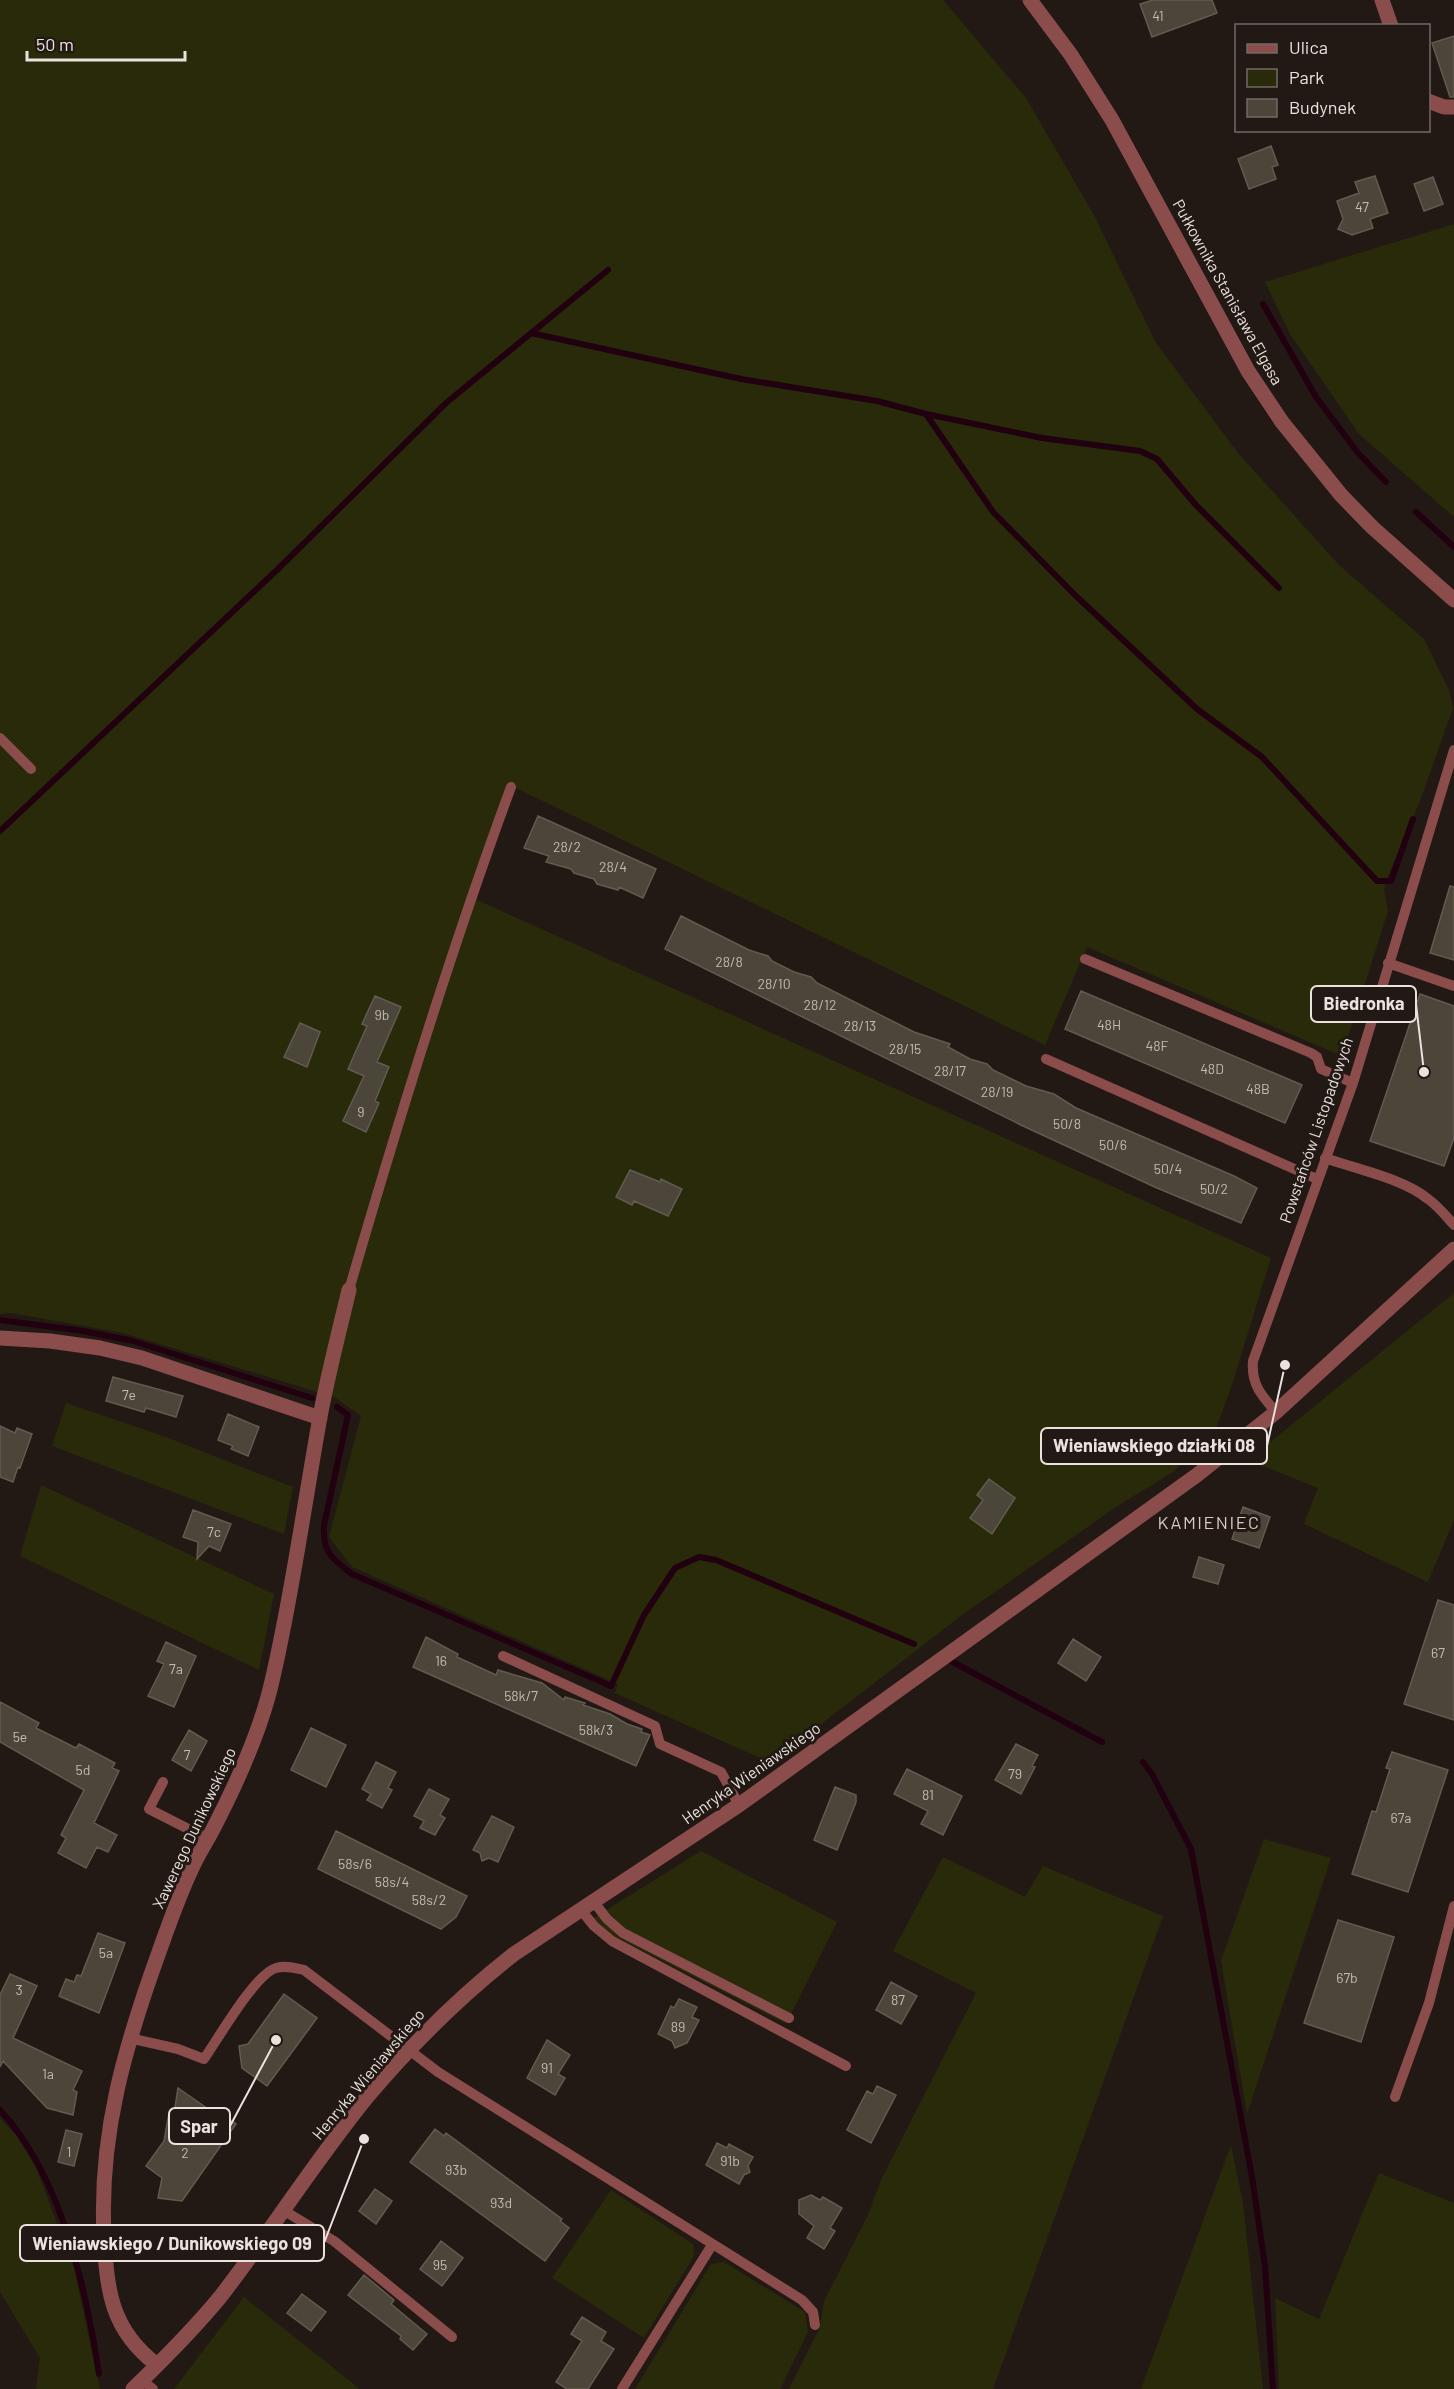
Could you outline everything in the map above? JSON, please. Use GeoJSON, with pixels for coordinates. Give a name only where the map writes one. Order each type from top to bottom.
{"type":"FeatureCollection","features":[{"type":"Feature","properties":{"kind":"street"},"geometry":{"type":"LineString","coordinates":[[1382,0],[1390,24]]}},
{"type":"Feature","properties":{"kind":"street","name":"Pułkownika Stanisława Elgasa"},"geometry":{"type":"LineString","coordinates":[[1034,1],[1112,120],[1248,371],[1282,422],[1341,495],[1372,527],[1454,600]]}},
{"type":"Feature","properties":{"kind":"street"},"geometry":{"type":"LineString","coordinates":[[1430,102],[1454,107]]}},
{"type":"Feature","properties":{"kind":"street","name":"Henryka Wieniawskiego"},"geometry":{"type":"LineString","coordinates":[[143,2386],[157,2365],[189,2334],[221,2295],[348,2122],[409,2049],[443,2013],[483,1978],[514,1954],[739,1805],[1197,1475],[1276,1412],[1454,1249]]}},
{"type":"Feature","properties":{"kind":"street","name":"Xawerego Dunikowskiego"},"geometry":{"type":"LineString","coordinates":[[157,2365],[142,2354],[122,2329],[111,2304],[103,2213],[106,2155],[113,2105],[129,2038],[180,1896],[255,1738],[269,1695],[296,1560],[320,1418],[349,1290]]}},
{"type":"Feature","properties":{"kind":"street"},"geometry":{"type":"LineString","coordinates":[[0,1338],[50,1341],[100,1348],[142,1358],[320,1418]]}},
{"type":"Feature","properties":{"kind":"lane"},"geometry":{"type":"LineString","coordinates":[[0,738],[31,769]]}},
{"type":"Feature","properties":{"kind":"lane","name":"Powstańców Listopadowych"},"geometry":{"type":"LineString","coordinates":[[1276,1412],[1260,1395],[1254,1384],[1253,1361],[1353,1083],[1454,750]]}},
{"type":"Feature","properties":{"kind":"lane"},"geometry":{"type":"LineString","coordinates":[[349,1290],[385,1166],[472,892],[511,788]]}},
{"type":"Feature","properties":{"kind":"lane"},"geometry":{"type":"LineString","coordinates":[[1086,959],[1311,1053],[1317,1057],[1321,1069],[1353,1083]]}},
{"type":"Feature","properties":{"kind":"lane"},"geometry":{"type":"LineString","coordinates":[[1388,963],[1454,986]]}},
{"type":"Feature","properties":{"kind":"lane"},"geometry":{"type":"LineString","coordinates":[[1046,1059],[1317,1179]]}},
{"type":"Feature","properties":{"kind":"lane"},"geometry":{"type":"LineString","coordinates":[[1325,1158],[1418,1192],[1429,1199],[1454,1225]]}},
{"type":"Feature","properties":{"kind":"lane"},"geometry":{"type":"LineString","coordinates":[[503,1656],[656,1726],[660,1744],[721,1772],[739,1805]]}},
{"type":"Feature","properties":{"kind":"lane"},"geometry":{"type":"LineString","coordinates":[[164,1782],[149,1809],[208,1839]]}},
{"type":"Feature","properties":{"kind":"lane"},"geometry":{"type":"LineString","coordinates":[[588,1906],[623,1933],[789,2018]]}},
{"type":"Feature","properties":{"kind":"lane"},"geometry":{"type":"LineString","coordinates":[[588,1906],[594,1926],[612,1941],[846,2066]]}},
{"type":"Feature","properties":{"kind":"lane"},"geometry":{"type":"LineString","coordinates":[[1395,2097],[1429,2003],[1454,1906]]}},
{"type":"Feature","properties":{"kind":"lane"},"geometry":{"type":"LineString","coordinates":[[129,2038],[178,2049],[204,2059],[258,1980],[276,1968],[292,1967],[304,1970],[438,2072],[802,2300],[813,2312],[815,2325]]}},
{"type":"Feature","properties":{"kind":"lane"},"geometry":{"type":"LineString","coordinates":[[283,2210],[334,2241],[452,2337]]}},
{"type":"Feature","properties":{"kind":"lane"},"geometry":{"type":"LineString","coordinates":[[622,2389],[712,2245]]}},
{"type":"Feature","properties":{"kind":"green space"},"geometry":{"type":"Polygon","coordinates":[[[0,0],[943,0],[1026,98],[1094,215],[1156,343],[1238,453],[1339,565],[1424,639],[1449,690],[1453,708],[1420,801],[1387,878],[1384,890],[1388,911],[1342,1056],[1087,947],[1045,1045],[516,788],[475,899],[1271,1258],[1231,1388],[1215,1431],[1173,1472],[1116,1507],[962,1615],[771,1763],[615,1693],[618,1684],[352,1567],[329,1537],[361,1416],[334,1397],[123,1333],[11,1313],[0,1314],[0,0]]]}},
{"type":"Feature","properties":{"kind":"green space"},"geometry":{"type":"Polygon","coordinates":[[[1454,224],[1454,517],[1359,434],[1290,334],[1265,282],[1454,224]]]}},
{"type":"Feature","properties":{"kind":"green space"},"geometry":{"type":"Polygon","coordinates":[[[1454,1293],[1454,1520],[1428,1582],[1304,1524],[1318,1488],[1248,1460],[1454,1293]]]}},
{"type":"Feature","properties":{"kind":"green space"},"geometry":{"type":"Polygon","coordinates":[[[66,1403],[166,1437],[293,1487],[284,1534],[52,1446],[66,1403]]]}},
{"type":"Feature","properties":{"kind":"green space"},"geometry":{"type":"Polygon","coordinates":[[[41,1485],[274,1594],[259,1670],[20,1556],[41,1485]]]}},
{"type":"Feature","properties":{"kind":"green space"},"geometry":{"type":"Polygon","coordinates":[[[1264,1839],[1331,1858],[1247,2114],[1221,1961],[1264,1839]]]}},
{"type":"Feature","properties":{"kind":"green space"},"geometry":{"type":"Polygon","coordinates":[[[701,1851],[837,1922],[786,2024],[587,1922],[701,1851]]]}},
{"type":"Feature","properties":{"kind":"green space"},"geometry":{"type":"Polygon","coordinates":[[[943,1857],[1025,1897],[1043,1866],[1163,1916],[993,2389],[789,2389],[820,2327],[824,2301],[867,2217],[882,2178],[976,1993],[893,1951],[943,1857]]]}},
{"type":"Feature","properties":{"kind":"green space"},"geometry":{"type":"Polygon","coordinates":[[[0,2118],[16,2135],[36,2168],[74,2268],[100,2389],[36,2389],[40,2358],[0,2292],[0,2118]]]}},
{"type":"Feature","properties":{"kind":"green space"},"geometry":{"type":"Polygon","coordinates":[[[1231,2145],[1243,2203],[1263,2389],[1141,2389],[1231,2145]]]}},
{"type":"Feature","properties":{"kind":"green space"},"geometry":{"type":"Polygon","coordinates":[[[1379,2173],[1454,2203],[1454,2389],[1279,2389],[1275,2298],[1319,2319],[1379,2173]]]}},
{"type":"Feature","properties":{"kind":"green space"},"geometry":{"type":"Polygon","coordinates":[[[611,2190],[693,2244],[694,2256],[644,2338],[552,2278],[611,2190]]]}},
{"type":"Feature","properties":{"kind":"green space"},"geometry":{"type":"Polygon","coordinates":[[[724,2262],[805,2312],[808,2332],[780,2389],[635,2389],[711,2264],[724,2262]]]}},
{"type":"Feature","properties":{"kind":"green space"},"geometry":{"type":"Polygon","coordinates":[[[244,2297],[350,2381],[359,2389],[174,2389],[244,2297]]]}},
{"type":"Feature","properties":{"kind":"building"},"geometry":{"type":"Polygon","coordinates":[[[1153,0],[1212,0],[1217,13],[1152,37],[1140,4],[1153,0]]]}},
{"type":"Feature","properties":{"kind":"building"},"geometry":{"type":"Polygon","coordinates":[[[1454,36],[1454,97],[1450,97],[1432,43],[1454,36]]]}},
{"type":"Feature","properties":{"kind":"building"},"geometry":{"type":"Polygon","coordinates":[[[1271,146],[1278,165],[1272,167],[1276,179],[1249,189],[1238,159],[1271,146]]]}},
{"type":"Feature","properties":{"kind":"building"},"geometry":{"type":"Polygon","coordinates":[[[1375,176],[1388,213],[1370,219],[1373,228],[1352,235],[1338,229],[1343,219],[1337,201],[1359,193],[1355,182],[1375,176]]]}},
{"type":"Feature","properties":{"kind":"building"},"geometry":{"type":"Polygon","coordinates":[[[1433,177],[1443,204],[1424,211],[1414,184],[1433,177]]]}},
{"type":"Feature","properties":{"kind":"building"},"geometry":{"type":"Polygon","coordinates":[[[538,816],[656,869],[643,898],[619,887],[618,890],[597,884],[594,879],[574,873],[571,869],[546,862],[549,856],[524,848],[538,816]]]}},
{"type":"Feature","properties":{"kind":"building"},"geometry":{"type":"Polygon","coordinates":[[[1450,886],[1454,887],[1454,960],[1430,953],[1450,886]]]}},
{"type":"Feature","properties":{"kind":"building"},"geometry":{"type":"Polygon","coordinates":[[[681,916],[749,950],[768,956],[772,961],[794,972],[811,977],[817,983],[914,1032],[950,1044],[948,1047],[970,1059],[987,1064],[993,1070],[1026,1086],[1054,1094],[1076,1108],[1257,1188],[1241,1223],[1157,1188],[1023,1126],[665,949],[681,916]]]}},
{"type":"Feature","properties":{"kind":"building"},"geometry":{"type":"Polygon","coordinates":[[[1081,991],[1302,1085],[1285,1123],[1065,1029],[1081,991]]]}},
{"type":"Feature","properties":{"kind":"building"},"geometry":{"type":"Polygon","coordinates":[[[1420,994],[1454,1006],[1454,1138],[1444,1166],[1370,1141],[1420,994]]]}},
{"type":"Feature","properties":{"kind":"building"},"geometry":{"type":"Polygon","coordinates":[[[375,996],[401,1007],[377,1062],[389,1067],[375,1101],[379,1103],[366,1132],[343,1121],[364,1076],[348,1069],[367,1026],[362,1024],[375,996]]]}},
{"type":"Feature","properties":{"kind":"building"},"geometry":{"type":"Polygon","coordinates":[[[300,1023],[320,1032],[307,1067],[284,1057],[300,1023]]]}},
{"type":"Feature","properties":{"kind":"building"},"geometry":{"type":"Polygon","coordinates":[[[630,1170],[660,1182],[661,1179],[682,1189],[668,1216],[634,1201],[632,1205],[616,1197],[630,1170]]]}},
{"type":"Feature","properties":{"kind":"building"},"geometry":{"type":"Polygon","coordinates":[[[113,1377],[183,1396],[176,1417],[146,1408],[144,1412],[106,1401],[113,1377]]]}},
{"type":"Feature","properties":{"kind":"building"},"geometry":{"type":"Polygon","coordinates":[[[228,1414],[259,1427],[248,1456],[231,1449],[233,1446],[218,1440],[228,1414]]]}},
{"type":"Feature","properties":{"kind":"building"},"geometry":{"type":"Polygon","coordinates":[[[0,1426],[15,1433],[17,1428],[32,1434],[13,1482],[0,1477],[0,1426]]]}},
{"type":"Feature","properties":{"kind":"building"},"geometry":{"type":"Polygon","coordinates":[[[989,1479],[1015,1498],[992,1534],[970,1518],[983,1500],[977,1495],[989,1479]]]}},
{"type":"Feature","properties":{"kind":"building"},"geometry":{"type":"Polygon","coordinates":[[[1243,1507],[1270,1517],[1259,1548],[1232,1539],[1243,1507]]]}},
{"type":"Feature","properties":{"kind":"building"},"geometry":{"type":"Polygon","coordinates":[[[193,1510],[231,1524],[220,1551],[209,1546],[197,1559],[198,1542],[183,1537],[193,1510]]]}},
{"type":"Feature","properties":{"kind":"building"},"geometry":{"type":"Polygon","coordinates":[[[1199,1557],[1224,1565],[1218,1584],[1193,1577],[1199,1557]]]}},
{"type":"Feature","properties":{"kind":"building"},"geometry":{"type":"Polygon","coordinates":[[[1438,1600],[1454,1605],[1454,1720],[1404,1704],[1438,1600]]]}},
{"type":"Feature","properties":{"kind":"building"},"geometry":{"type":"Polygon","coordinates":[[[426,1637],[458,1654],[457,1657],[496,1675],[498,1670],[542,1683],[564,1700],[565,1697],[585,1703],[583,1705],[610,1714],[627,1724],[642,1729],[641,1732],[650,1735],[636,1766],[413,1667],[426,1637]]]}},
{"type":"Feature","properties":{"kind":"building"},"geometry":{"type":"Polygon","coordinates":[[[1073,1639],[1101,1657],[1086,1681],[1058,1663],[1073,1639]]]}},
{"type":"Feature","properties":{"kind":"building"},"geometry":{"type":"Polygon","coordinates":[[[166,1642],[196,1656],[174,1707],[148,1696],[164,1664],[157,1661],[166,1642]]]}},
{"type":"Feature","properties":{"kind":"building"},"geometry":{"type":"Polygon","coordinates":[[[0,1702],[39,1723],[36,1728],[76,1748],[79,1744],[115,1763],[112,1768],[119,1771],[94,1823],[117,1835],[108,1852],[97,1847],[86,1868],[58,1853],[66,1838],[61,1835],[84,1790],[0,1742],[0,1702]]]}},
{"type":"Feature","properties":{"kind":"building"},"geometry":{"type":"Polygon","coordinates":[[[311,1728],[346,1745],[326,1787],[291,1770],[311,1728]]]}},
{"type":"Feature","properties":{"kind":"building"},"geometry":{"type":"Polygon","coordinates":[[[189,1730],[207,1741],[191,1771],[172,1760],[189,1730]]]}},
{"type":"Feature","properties":{"kind":"building"},"geometry":{"type":"Polygon","coordinates":[[[1016,1744],[1038,1755],[1032,1766],[1035,1767],[1021,1794],[995,1780],[1016,1744]]]}},
{"type":"Feature","properties":{"kind":"building"},"geometry":{"type":"Polygon","coordinates":[[[1392,1752],[1448,1770],[1408,1892],[1352,1874],[1372,1811],[1376,1812],[1390,1769],[1386,1768],[1392,1752]]]}},
{"type":"Feature","properties":{"kind":"building"},"geometry":{"type":"Polygon","coordinates":[[[376,1762],[396,1772],[388,1788],[392,1790],[382,1808],[367,1800],[371,1794],[362,1789],[376,1762]]]}},
{"type":"Feature","properties":{"kind":"building"},"geometry":{"type":"Polygon","coordinates":[[[907,1769],[962,1796],[943,1835],[921,1824],[928,1811],[894,1794],[907,1769]]]}},
{"type":"Feature","properties":{"kind":"building"},"geometry":{"type":"Polygon","coordinates":[[[835,1787],[856,1795],[856,1802],[837,1850],[814,1840],[835,1787]]]}},
{"type":"Feature","properties":{"kind":"building"},"geometry":{"type":"Polygon","coordinates":[[[429,1789],[449,1799],[440,1815],[445,1818],[435,1835],[420,1828],[424,1821],[414,1816],[429,1789]]]}},
{"type":"Feature","properties":{"kind":"building"},"geometry":{"type":"Polygon","coordinates":[[[492,1816],[514,1827],[498,1862],[489,1858],[482,1861],[480,1853],[473,1850],[492,1816]]]}},
{"type":"Feature","properties":{"kind":"building"},"geometry":{"type":"Polygon","coordinates":[[[336,1831],[467,1896],[456,1917],[441,1929],[318,1869],[336,1831]]]}},
{"type":"Feature","properties":{"kind":"building"},"geometry":{"type":"Polygon","coordinates":[[[1338,1920],[1394,1937],[1361,2042],[1304,2023],[1338,1920]]]}},
{"type":"Feature","properties":{"kind":"building"},"geometry":{"type":"Polygon","coordinates":[[[98,1933],[125,1943],[99,2013],[59,1996],[66,1979],[74,1982],[77,1975],[81,1976],[98,1933]]]}},
{"type":"Feature","properties":{"kind":"building"},"geometry":{"type":"Polygon","coordinates":[[[10,1974],[37,1986],[13,2038],[82,2071],[73,2090],[77,2092],[73,2115],[47,2108],[3,2061],[0,2067],[0,1995],[10,1974]]]}},
{"type":"Feature","properties":{"kind":"building"},"geometry":{"type":"Polygon","coordinates":[[[891,1982],[917,1996],[901,2024],[876,2010],[891,1982]]]}},
{"type":"Feature","properties":{"kind":"building"},"geometry":{"type":"Polygon","coordinates":[[[284,1994],[317,2018],[267,2086],[242,2068],[239,2046],[248,2044],[284,1994]]]}},
{"type":"Feature","properties":{"kind":"building"},"geometry":{"type":"Polygon","coordinates":[[[679,1999],[697,2007],[692,2017],[699,2020],[687,2043],[675,2048],[672,2041],[658,2034],[671,2006],[674,2008],[679,1999]]]}},
{"type":"Feature","properties":{"kind":"building"},"geometry":{"type":"Polygon","coordinates":[[[547,2040],[570,2055],[558,2074],[565,2078],[555,2095],[527,2078],[547,2040]]]}},
{"type":"Feature","properties":{"kind":"building"},"geometry":{"type":"Polygon","coordinates":[[[877,2086],[896,2095],[871,2143],[847,2130],[867,2091],[873,2094],[877,2086]]]}},
{"type":"Feature","properties":{"kind":"building"},"geometry":{"type":"Polygon","coordinates":[[[178,2088],[214,2113],[217,2110],[236,2124],[182,2201],[158,2198],[162,2178],[146,2166],[164,2141],[169,2113],[174,2114],[178,2088]]]}},
{"type":"Feature","properties":{"kind":"building"},"geometry":{"type":"Polygon","coordinates":[[[435,2129],[444,2136],[446,2133],[562,2219],[560,2221],[569,2228],[545,2261],[410,2162],[435,2129]]]}},
{"type":"Feature","properties":{"kind":"building"},"geometry":{"type":"Polygon","coordinates":[[[66,2130],[82,2134],[74,2166],[58,2162],[66,2130]]]}},
{"type":"Feature","properties":{"kind":"building"},"geometry":{"type":"Polygon","coordinates":[[[717,2143],[727,2148],[729,2144],[753,2157],[748,2166],[750,2172],[744,2175],[739,2184],[706,2165],[717,2143]]]}},
{"type":"Feature","properties":{"kind":"building"},"geometry":{"type":"Polygon","coordinates":[[[375,2189],[392,2201],[376,2224],[359,2211],[375,2189]]]}},
{"type":"Feature","properties":{"kind":"building"},"geometry":{"type":"Polygon","coordinates":[[[811,2195],[820,2200],[823,2197],[842,2208],[830,2228],[835,2231],[824,2249],[807,2238],[814,2226],[799,2214],[799,2200],[811,2195]]]}},
{"type":"Feature","properties":{"kind":"building"},"geometry":{"type":"Polygon","coordinates":[[[441,2241],[463,2258],[442,2286],[420,2269],[441,2241]]]}},
{"type":"Feature","properties":{"kind":"building"},"geometry":{"type":"Polygon","coordinates":[[[364,2275],[394,2300],[391,2304],[427,2334],[413,2350],[400,2339],[401,2336],[348,2295],[364,2275]]]}},
{"type":"Feature","properties":{"kind":"building"},"geometry":{"type":"Polygon","coordinates":[[[302,2294],[326,2312],[311,2331],[287,2313],[302,2294]]]}},
{"type":"Feature","properties":{"kind":"building"},"geometry":{"type":"Polygon","coordinates":[[[582,2317],[606,2332],[601,2341],[614,2349],[588,2389],[567,2389],[556,2382],[582,2341],[571,2334],[582,2317]]]}},
{"type":"Feature","properties":{"kind":"waterway"},"geometry":{"type":"LineString","coordinates":[[0,831],[278,569],[446,403],[608,270]]}},
{"type":"Feature","properties":{"kind":"waterway"},"geometry":{"type":"LineString","coordinates":[[1263,304],[1316,397],[1358,453],[1386,482]]}},
{"type":"Feature","properties":{"kind":"waterway"},"geometry":{"type":"LineString","coordinates":[[531,333],[741,379],[877,401],[926,414],[993,512],[1076,596],[1197,709],[1262,757],[1377,881],[1391,881],[1413,819]]}},
{"type":"Feature","properties":{"kind":"waterway"},"geometry":{"type":"LineString","coordinates":[[926,414],[1042,438],[1140,451],[1157,459],[1195,504],[1279,588]]}},
{"type":"Feature","properties":{"kind":"waterway"},"geometry":{"type":"LineString","coordinates":[[1416,512],[1454,547]]}},
{"type":"Feature","properties":{"kind":"waterway"},"geometry":{"type":"LineString","coordinates":[[0,1320],[83,1331],[133,1341],[312,1398]]}},
{"type":"Feature","properties":{"kind":"waterway"},"geometry":{"type":"LineString","coordinates":[[337,1407],[348,1415],[324,1525],[325,1542],[334,1559],[352,1574],[611,1686],[644,1615],[675,1568],[699,1557],[716,1560],[914,1644]]}},
{"type":"Feature","properties":{"kind":"waterway"},"geometry":{"type":"LineString","coordinates":[[951,1661],[1102,1742]]}},
{"type":"Feature","properties":{"kind":"waterway"},"geometry":{"type":"LineString","coordinates":[[1143,1762],[1152,1774],[1191,1849],[1252,2177],[1265,2266],[1273,2389]]}},
{"type":"Feature","properties":{"kind":"waterway"},"geometry":{"type":"LineString","coordinates":[[0,2110],[21,2136],[55,2199],[78,2270],[99,2374]]}},
{"type":"Feature","properties":{"kind":"place","name":"Biedronka"},"geometry":{"type":"Point","coordinates":[1424,1072]}},
{"type":"Feature","properties":{"kind":"place","name":"Wieniawskiego działki 08"},"geometry":{"type":"Point","coordinates":[1285,1365]}},
{"type":"Feature","properties":{"kind":"place","name":"Spar"},"geometry":{"type":"Point","coordinates":[276,2040]}},
{"type":"Feature","properties":{"kind":"place","name":"Wieniawskiego / Dunikowskiego 09"},"geometry":{"type":"Point","coordinates":[364,2139]}},
{"type":"Feature","properties":{"kind":"district","name":"KAMIENIEC"},"geometry":{"type":"Point","coordinates":[1209,1523]}}]}
